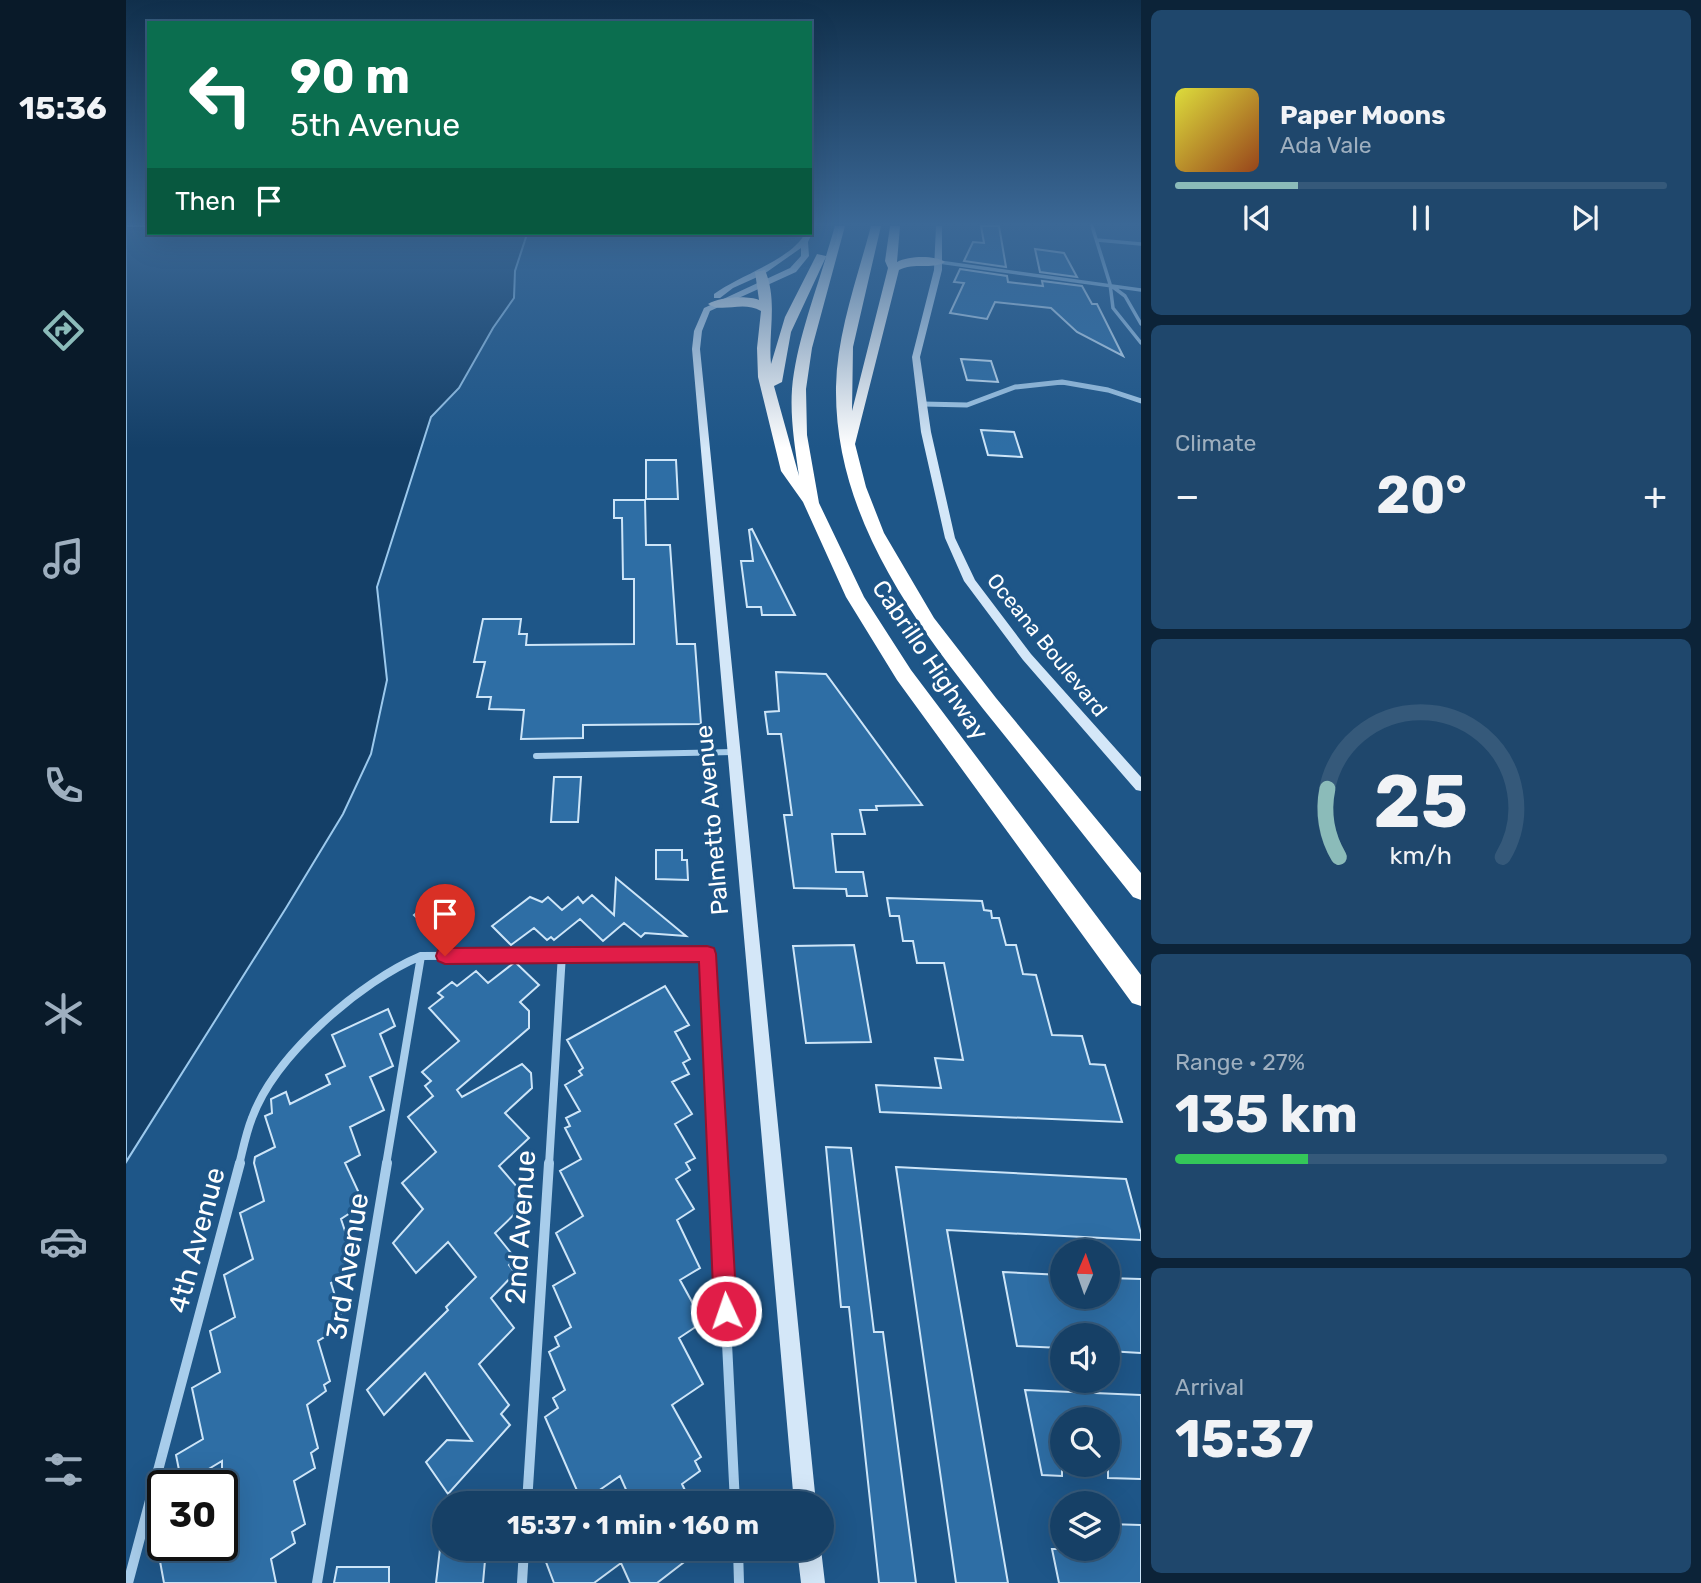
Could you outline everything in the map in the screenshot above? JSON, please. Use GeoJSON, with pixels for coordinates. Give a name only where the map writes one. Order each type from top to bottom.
{"type":"FeatureCollection","features":[{"type":"Feature","properties":{"kind":"highway"},"geometry":{"type":"LineString","coordinates":[[765,300],[763,348],[765,377],[788,471],[811,503]]}},
{"type":"Feature","properties":{"kind":"highway"},"geometry":{"type":"LineString","coordinates":[[781,444],[774,399],[779,349],[799,300]]}},
{"type":"Feature","properties":{"kind":"highway","name":"Cabrillo Highway"},"geometry":{"type":"LineString","coordinates":[[819,300],[806,348],[799,388],[802,452],[811,503],[855,597],[904,675],[1141,995]]}},
{"type":"Feature","properties":{"kind":"highway","name":"Cabrillo Highway"},"geometry":{"type":"LineString","coordinates":[[860,300],[844,372],[843,401],[849,450],[875,526],[925,618],[962,670],[1141,890]]}},
{"type":"Feature","properties":{"kind":"highway"},"geometry":{"type":"LineString","coordinates":[[849,450],[886,300]]}},
{"type":"Feature","properties":{"kind":"highway"},"geometry":{"type":"LineString","coordinates":[[714,304],[752,301],[767,310]]}},
{"type":"Feature","properties":{"kind":"street"},"geometry":{"type":"LineString","coordinates":[[714,304],[722,300]]}},
{"type":"Feature","properties":{"kind":"street","name":"Oceana Boulevard"},"geometry":{"type":"LineString","coordinates":[[930,300],[916,357],[940,501],[950,538],[970,581],[1027,657],[1141,786]]}},
{"type":"Feature","properties":{"kind":"street"},"geometry":{"type":"LineString","coordinates":[[1111,300],[1121,322],[1141,343]]}},
{"type":"Feature","properties":{"kind":"street"},"geometry":{"type":"LineString","coordinates":[[1127,300],[1141,324]]}},
{"type":"Feature","properties":{"kind":"street","name":"Palmetto Avenue"},"geometry":{"type":"LineString","coordinates":[[714,304],[702,320],[696,349],[804,1491]]}},
{"type":"Feature","properties":{"kind":"street"},"geometry":{"type":"LineString","coordinates":[[923,404],[967,405],[1015,387],[1062,382],[1108,390],[1141,401]]}},
{"type":"Feature","properties":{"kind":"street"},"geometry":{"type":"LineString","coordinates":[[536,756],[734,752]]}},
{"type":"Feature","properties":{"kind":"street","name":"2nd Avenue"},"geometry":{"type":"LineString","coordinates":[[528,1491],[562,954]]}},
{"type":"Feature","properties":{"kind":"street","name":"4th Avenue"},"geometry":{"type":"LineString","coordinates":[[128,1583],[252,1116],[270,1082],[364,985],[398,963],[421,956],[707,954],[734,1491]]}},
{"type":"Feature","properties":{"kind":"street","name":"3rd Avenue"},"geometry":{"type":"LineString","coordinates":[[317,1583],[421,956]]}},
{"type":"Feature","properties":{"kind":"street"},"geometry":{"type":"LineString","coordinates":[[522,1583],[523,1561]]}},
{"type":"Feature","properties":{"kind":"street"},"geometry":{"type":"LineString","coordinates":[[738,1561],[739,1583]]}},
{"type":"Feature","properties":{"kind":"street"},"geometry":{"type":"LineString","coordinates":[[810,1561],[813,1583]]}},
{"type":"Feature","properties":{"kind":"water"},"geometry":{"type":"Polygon","coordinates":[[[126,300],[513,300],[493,328],[459,388],[431,417],[377,587],[387,680],[371,754],[343,814],[126,1162],[126,300]]]}},
{"type":"Feature","properties":{"kind":"building"},"geometry":{"type":"Polygon","coordinates":[[[956,300],[1090,300],[1092,304],[1097,304],[1123,356],[1077,332],[1051,308],[995,302],[987,319],[950,313],[956,300]]]}},
{"type":"Feature","properties":{"kind":"building"},"geometry":{"type":"Polygon","coordinates":[[[961,359],[991,361],[998,382],[967,380],[961,359]]]}},
{"type":"Feature","properties":{"kind":"building"},"geometry":{"type":"Polygon","coordinates":[[[981,430],[1014,432],[1022,457],[988,455],[981,430]]]}},
{"type":"Feature","properties":{"kind":"building"},"geometry":{"type":"Polygon","coordinates":[[[646,460],[676,460],[678,499],[646,499],[646,460]]]}},
{"type":"Feature","properties":{"kind":"building"},"geometry":{"type":"Polygon","coordinates":[[[614,500],[645,500],[646,545],[670,545],[677,644],[695,644],[701,724],[583,725],[583,738],[521,739],[524,710],[489,709],[491,697],[477,697],[485,662],[474,662],[483,619],[521,619],[519,634],[527,634],[526,645],[634,644],[634,579],[623,579],[622,518],[614,518],[614,500]]]}},
{"type":"Feature","properties":{"kind":"building"},"geometry":{"type":"Polygon","coordinates":[[[752,529],[795,615],[762,615],[761,607],[747,607],[741,561],[753,561],[749,530],[752,529]]]}},
{"type":"Feature","properties":{"kind":"building"},"geometry":{"type":"Polygon","coordinates":[[[776,672],[826,674],[922,805],[876,806],[877,810],[860,810],[865,834],[832,834],[836,872],[863,872],[867,896],[847,896],[846,889],[794,888],[784,815],[792,815],[781,734],[768,734],[765,712],[779,711],[776,672]]]}},
{"type":"Feature","properties":{"kind":"building"},"geometry":{"type":"Polygon","coordinates":[[[554,777],[581,777],[578,822],[551,822],[554,777]]]}},
{"type":"Feature","properties":{"kind":"building"},"geometry":{"type":"Polygon","coordinates":[[[656,850],[682,850],[682,860],[687,860],[688,880],[656,879],[656,850]]]}},
{"type":"Feature","properties":{"kind":"building"},"geometry":{"type":"Polygon","coordinates":[[[616,878],[686,936],[645,933],[641,937],[624,923],[603,941],[580,919],[554,940],[551,937],[547,940],[534,928],[511,945],[492,926],[530,897],[542,902],[548,897],[562,910],[578,897],[583,903],[592,895],[614,915],[616,878]]]}},
{"type":"Feature","properties":{"kind":"building"},"geometry":{"type":"Polygon","coordinates":[[[437,896],[470,926],[457,936],[453,933],[442,942],[414,915],[437,896]]]}},
{"type":"Feature","properties":{"kind":"building"},"geometry":{"type":"Polygon","coordinates":[[[887,898],[982,901],[984,910],[991,911],[992,918],[999,918],[1006,945],[1016,945],[1023,974],[1036,975],[1052,1035],[1082,1036],[1090,1064],[1105,1065],[1122,1122],[880,1112],[876,1085],[941,1088],[935,1058],[963,1060],[944,963],[917,963],[913,941],[903,941],[899,916],[890,916],[887,898]]]}},
{"type":"Feature","properties":{"kind":"building"},"geometry":{"type":"Polygon","coordinates":[[[854,945],[871,1042],[806,1043],[793,946],[854,945]]]}},
{"type":"Feature","properties":{"kind":"building"},"geometry":{"type":"Polygon","coordinates":[[[515,962],[539,985],[520,1002],[529,1011],[529,1028],[457,1090],[462,1097],[522,1064],[531,1073],[532,1088],[505,1113],[529,1138],[499,1166],[524,1195],[517,1201],[522,1207],[495,1233],[515,1258],[509,1265],[515,1273],[491,1298],[514,1328],[479,1364],[509,1405],[501,1414],[510,1425],[451,1491],[446,1491],[426,1462],[447,1440],[472,1441],[425,1373],[384,1415],[367,1390],[448,1310],[446,1307],[476,1277],[448,1242],[416,1273],[393,1243],[423,1209],[402,1183],[436,1152],[408,1117],[433,1096],[425,1086],[431,1081],[422,1072],[459,1041],[429,1008],[443,997],[438,993],[452,982],[457,986],[476,971],[488,983],[515,962]]]}},
{"type":"Feature","properties":{"kind":"building"},"geometry":{"type":"Polygon","coordinates":[[[665,986],[689,1025],[675,1032],[690,1059],[683,1063],[689,1074],[672,1082],[692,1114],[675,1124],[695,1158],[686,1163],[690,1170],[676,1179],[694,1209],[677,1220],[700,1268],[680,1280],[703,1322],[679,1338],[703,1384],[672,1405],[701,1457],[695,1461],[700,1471],[682,1484],[685,1491],[627,1491],[620,1476],[598,1491],[577,1491],[545,1417],[558,1408],[553,1398],[565,1390],[549,1352],[559,1346],[555,1337],[571,1327],[553,1286],[575,1273],[556,1233],[583,1216],[560,1171],[581,1159],[565,1128],[570,1126],[566,1118],[580,1111],[565,1085],[582,1075],[579,1071],[583,1068],[567,1040],[665,986]]]}},
{"type":"Feature","properties":{"kind":"building"},"geometry":{"type":"Polygon","coordinates":[[[388,1009],[395,1026],[380,1034],[393,1066],[370,1077],[384,1110],[350,1127],[360,1155],[345,1163],[364,1204],[341,1219],[353,1255],[348,1258],[353,1271],[331,1283],[343,1321],[335,1326],[336,1330],[318,1341],[330,1381],[324,1385],[326,1391],[307,1405],[318,1448],[311,1453],[315,1468],[294,1481],[305,1524],[292,1532],[295,1543],[271,1559],[276,1583],[164,1583],[160,1561],[238,1561],[238,1470],[222,1470],[222,1461],[207,1470],[179,1470],[176,1455],[203,1439],[192,1388],[220,1372],[210,1331],[235,1317],[224,1275],[253,1259],[240,1213],[264,1201],[254,1163],[255,1157],[275,1147],[265,1116],[272,1113],[271,1099],[286,1092],[290,1104],[330,1084],[326,1075],[345,1066],[332,1035],[388,1009]]]}},
{"type":"Feature","properties":{"kind":"building"},"geometry":{"type":"Polygon","coordinates":[[[826,1147],[851,1148],[874,1332],[883,1332],[916,1583],[879,1583],[849,1307],[841,1307],[826,1147]]]}},
{"type":"Feature","properties":{"kind":"building"},"geometry":{"type":"Polygon","coordinates":[[[896,1167],[1126,1179],[1141,1234],[1141,1240],[947,1230],[1008,1583],[956,1583],[896,1167]]]}},
{"type":"Feature","properties":{"kind":"building"},"geometry":{"type":"Polygon","coordinates":[[[1003,1272],[1050,1274],[1050,1309],[1120,1309],[1120,1278],[1141,1279],[1141,1353],[1120,1352],[1120,1323],[1050,1323],[1050,1347],[1017,1346],[1003,1272]]]}},
{"type":"Feature","properties":{"kind":"building"},"geometry":{"type":"Polygon","coordinates":[[[1025,1390],[1141,1395],[1141,1479],[1108,1478],[1120,1477],[1120,1407],[1050,1407],[1050,1475],[1042,1475],[1025,1390]]]}},
{"type":"Feature","properties":{"kind":"building"},"geometry":{"type":"Polygon","coordinates":[[[1120,1524],[1141,1525],[1141,1583],[1059,1583],[1054,1561],[1120,1561],[1120,1524]]]}},
{"type":"Feature","properties":{"kind":"building"},"geometry":{"type":"Polygon","coordinates":[[[439,1561],[485,1561],[483,1583],[436,1583],[439,1561]]]}},
{"type":"Feature","properties":{"kind":"building"},"geometry":{"type":"Polygon","coordinates":[[[546,1561],[685,1561],[657,1583],[630,1583],[621,1563],[594,1583],[554,1583],[546,1561]]]}},
{"type":"Feature","properties":{"kind":"building"},"geometry":{"type":"Polygon","coordinates":[[[337,1567],[389,1567],[389,1583],[334,1583],[337,1567]]]}},
{"type":"Feature","properties":{"kind":"route"},"geometry":{"type":"LineString","coordinates":[[445,956],[707,954],[726,1311]]}}]}
